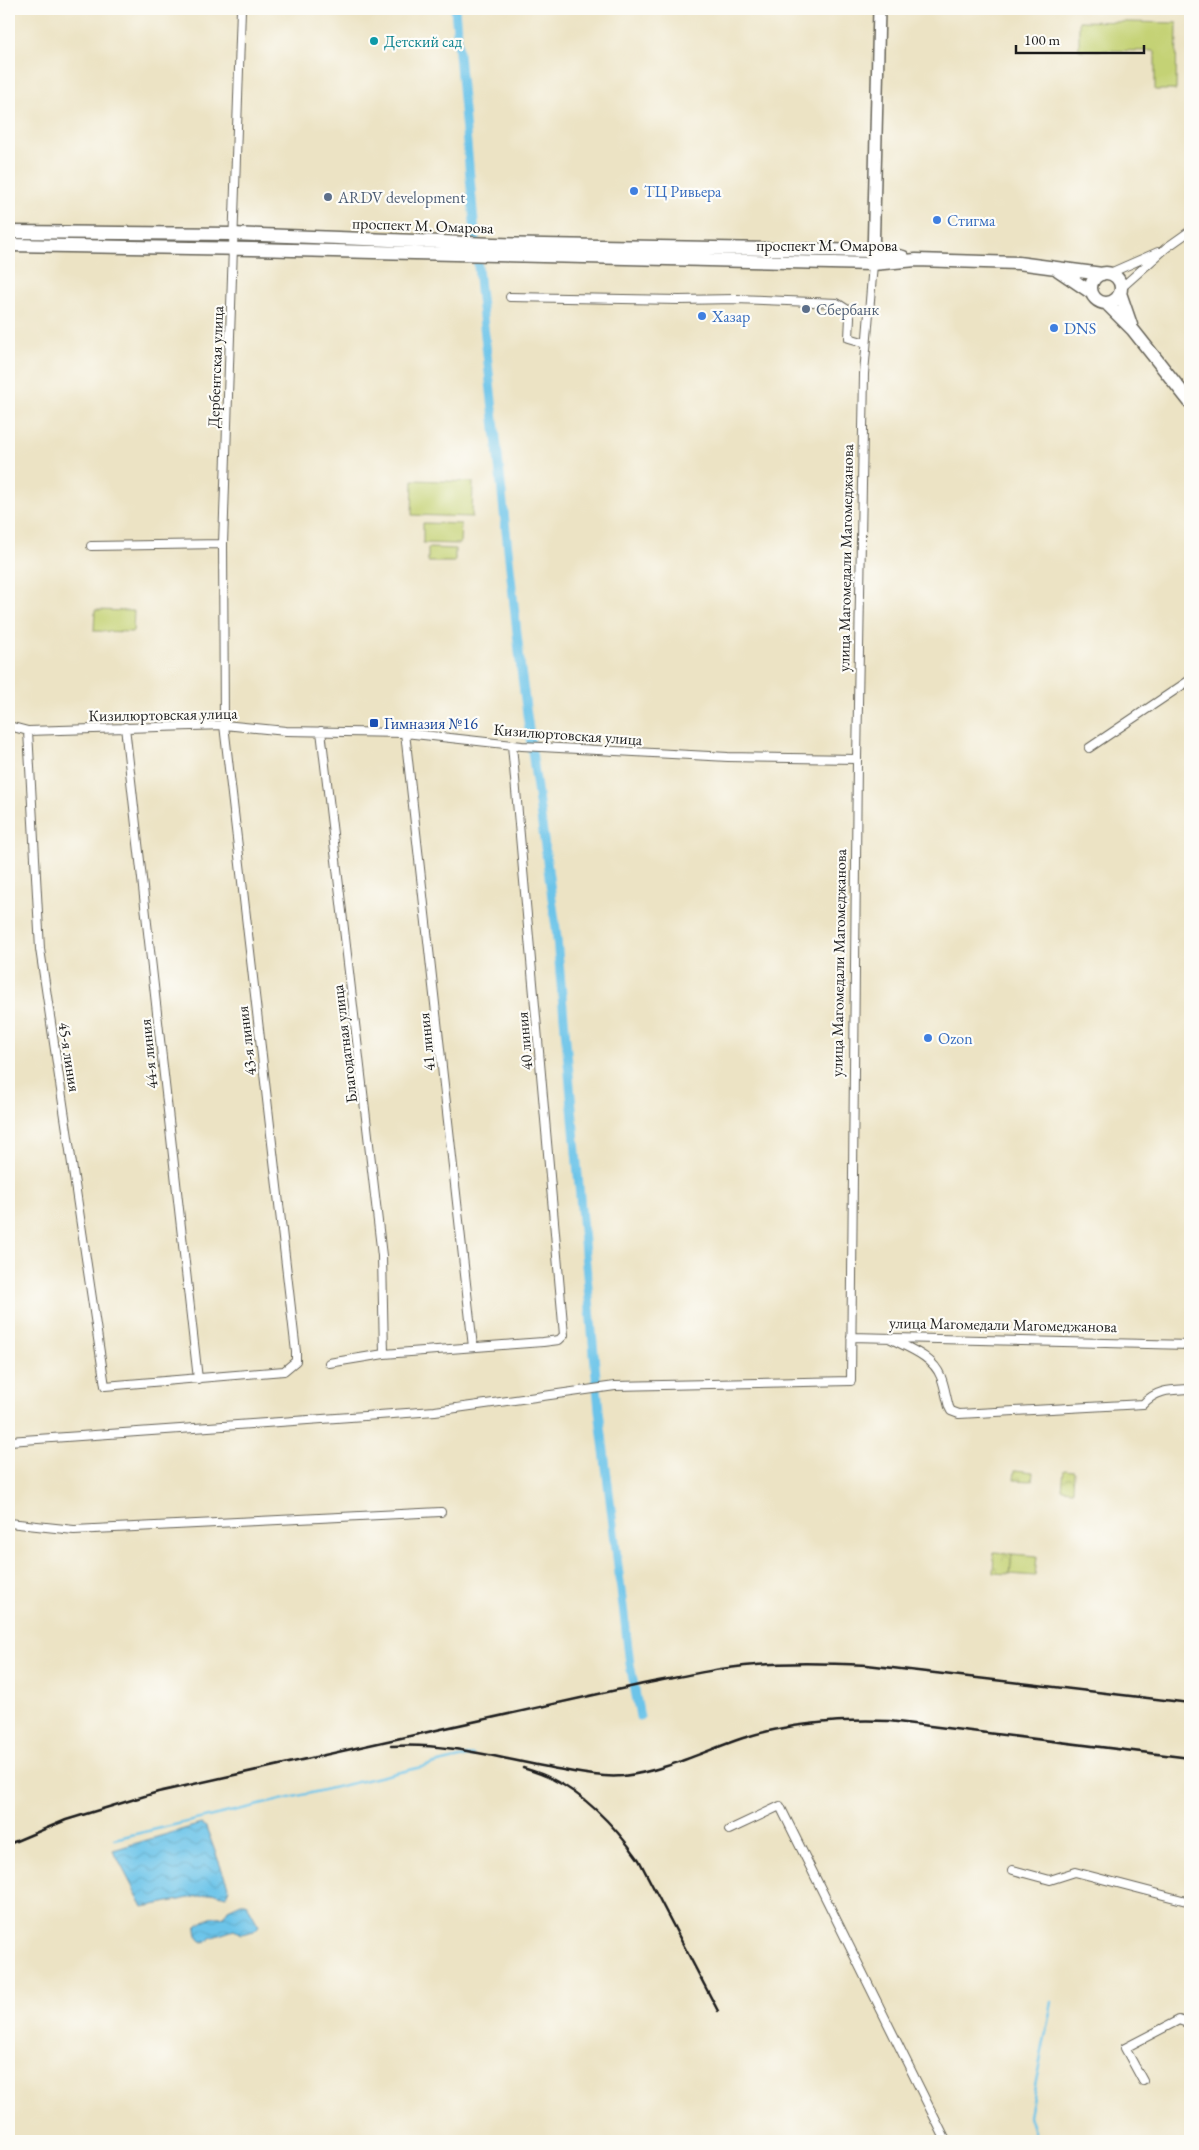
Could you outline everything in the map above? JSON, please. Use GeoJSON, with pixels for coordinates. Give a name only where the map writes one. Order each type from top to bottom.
{"type":"FeatureCollection","features":[{"type":"Feature","properties":{"kind":"main road"},"geometry":{"type":"LineString","coordinates":[[873,257],[879,9]]}},
{"type":"Feature","properties":{"kind":"main road","name":"проспект М. Омарова"},"geometry":{"type":"LineString","coordinates":[[9,232],[232,234],[493,249],[873,257],[1024,263],[1106,274]]}},
{"type":"Feature","properties":{"kind":"main road","name":"проспект М. Омарова"},"geometry":{"type":"LineString","coordinates":[[9,246],[232,249],[469,248]]}},
{"type":"Feature","properties":{"kind":"main road"},"geometry":{"type":"LineString","coordinates":[[1056,268],[1092,293],[1098,300],[1106,303],[1133,330],[1190,402]]}},
{"type":"Feature","properties":{"kind":"main road"},"geometry":{"type":"LineString","coordinates":[[1092,293],[1092,285],[1095,278],[1106,274],[1120,281],[1120,291],[1133,330]]}},
{"type":"Feature","properties":{"kind":"main road"},"geometry":{"type":"LineString","coordinates":[[1106,303],[1115,300],[1120,291]]}},
{"type":"Feature","properties":{"kind":"street","name":"Дербентская улица"},"geometry":{"type":"LineString","coordinates":[[224,726],[224,544],[232,234],[241,9]]}},
{"type":"Feature","properties":{"kind":"street"},"geometry":{"type":"LineString","coordinates":[[1120,291],[1166,248],[1190,231]]}},
{"type":"Feature","properties":{"kind":"street"},"geometry":{"type":"LineString","coordinates":[[1106,274],[1166,248]]}},
{"type":"Feature","properties":{"kind":"street","name":"улица Магомедали Магомеджановa"},"geometry":{"type":"LineString","coordinates":[[873,257],[866,343],[857,759],[851,1337],[1190,1346]]}},
{"type":"Feature","properties":{"kind":"street"},"geometry":{"type":"LineString","coordinates":[[510,297],[679,300],[736,299],[837,303],[848,310],[849,338],[866,343]]}},
{"type":"Feature","properties":{"kind":"street"},"geometry":{"type":"LineString","coordinates":[[91,546],[224,544]]}},
{"type":"Feature","properties":{"kind":"street"},"geometry":{"type":"LineString","coordinates":[[1089,748],[1190,680]]}},
{"type":"Feature","properties":{"kind":"street","name":"Кизилюртовская улица"},"geometry":{"type":"LineString","coordinates":[[9,726],[28,731],[125,727],[224,726],[286,731],[405,734],[522,746],[728,757],[857,759]]}},
{"type":"Feature","properties":{"kind":"street","name":"43-я линия"},"geometry":{"type":"LineString","coordinates":[[198,1379],[284,1371],[296,1361],[224,726]]}},
{"type":"Feature","properties":{"kind":"street","name":"44-я линия"},"geometry":{"type":"LineString","coordinates":[[125,727],[198,1379]]}},
{"type":"Feature","properties":{"kind":"street","name":"45-я линия"},"geometry":{"type":"LineString","coordinates":[[28,731],[40,949],[105,1386],[198,1379]]}},
{"type":"Feature","properties":{"kind":"street","name":"Благодатная улица"},"geometry":{"type":"LineString","coordinates":[[321,731],[382,1256],[384,1354]]}},
{"type":"Feature","properties":{"kind":"street","name":"41 линия"},"geometry":{"type":"LineString","coordinates":[[405,734],[473,1347]]}},
{"type":"Feature","properties":{"kind":"street","name":"40 линия"},"geometry":{"type":"LineString","coordinates":[[473,1347],[559,1340],[564,1335],[512,745]]}},
{"type":"Feature","properties":{"kind":"street"},"geometry":{"type":"LineString","coordinates":[[9,1442],[435,1411],[615,1386],[851,1381],[851,1337]]}},
{"type":"Feature","properties":{"kind":"street"},"geometry":{"type":"LineString","coordinates":[[889,1338],[928,1359],[936,1367],[942,1378],[949,1407],[951,1411],[959,1414],[1143,1404],[1155,1394],[1164,1390],[1190,1389]]}},
{"type":"Feature","properties":{"kind":"street"},"geometry":{"type":"LineString","coordinates":[[329,1363],[384,1354],[473,1347]]}},
{"type":"Feature","properties":{"kind":"street"},"geometry":{"type":"LineString","coordinates":[[9,1523],[74,1530],[441,1512]]}},
{"type":"Feature","properties":{"kind":"street"},"geometry":{"type":"LineString","coordinates":[[728,1830],[780,1806],[946,2141]]}},
{"type":"Feature","properties":{"kind":"street"},"geometry":{"type":"LineString","coordinates":[[1013,1870],[1050,1880],[1075,1872],[1190,1902]]}},
{"type":"Feature","properties":{"kind":"street"},"geometry":{"type":"LineString","coordinates":[[1144,2081],[1126,2048],[1179,2020],[1190,2024]]}},
{"type":"Feature","properties":{"kind":"green space"},"geometry":{"type":"Polygon","coordinates":[[[1079,21],[1177,23],[1176,90],[1155,90],[1155,51],[1079,50],[1079,21]]]}},
{"type":"Feature","properties":{"kind":"green space"},"geometry":{"type":"Polygon","coordinates":[[[413,480],[473,482],[472,517],[412,515],[413,480]]]}},
{"type":"Feature","properties":{"kind":"green space"},"geometry":{"type":"Polygon","coordinates":[[[423,523],[461,524],[460,544],[423,543],[423,523]]]}},
{"type":"Feature","properties":{"kind":"green space"},"geometry":{"type":"Polygon","coordinates":[[[428,548],[455,549],[455,562],[428,562],[428,548]]]}},
{"type":"Feature","properties":{"kind":"green space"},"geometry":{"type":"Polygon","coordinates":[[[95,610],[134,611],[133,632],[94,631],[95,610]]]}},
{"type":"Feature","properties":{"kind":"green space"},"geometry":{"type":"Polygon","coordinates":[[[1015,1470],[1033,1472],[1032,1481],[1014,1480],[1015,1470]]]}},
{"type":"Feature","properties":{"kind":"green space"},"geometry":{"type":"Polygon","coordinates":[[[1064,1470],[1074,1471],[1073,1490],[1062,1489],[1064,1470]]]}},
{"type":"Feature","properties":{"kind":"green space"},"geometry":{"type":"Polygon","coordinates":[[[994,1553],[1012,1554],[1010,1574],[993,1573],[994,1553]]]}},
{"type":"Feature","properties":{"kind":"green space"},"geometry":{"type":"Polygon","coordinates":[[[1012,1554],[1037,1556],[1035,1576],[1010,1574],[1012,1554]]]}},
{"type":"Feature","properties":{"kind":"water"},"geometry":{"type":"Polygon","coordinates":[[[201,1824],[206,1827],[229,1889],[226,1896],[215,1893],[143,1907],[113,1850],[201,1824]]]}},
{"type":"Feature","properties":{"kind":"water"},"geometry":{"type":"Polygon","coordinates":[[[241,1903],[246,1903],[259,1926],[254,1931],[241,1934],[234,1930],[210,1938],[206,1943],[199,1939],[196,1927],[199,1924],[208,1919],[223,1917],[228,1909],[241,1903]]]}},
{"type":"Feature","properties":{"kind":"waterway"},"geometry":{"type":"LineString","coordinates":[[455,9],[480,289],[521,670],[556,928],[599,1410],[630,1664],[640,1717]]}},
{"type":"Feature","properties":{"kind":"waterway"},"geometry":{"type":"LineString","coordinates":[[114,1839],[473,1755]]}},
{"type":"Feature","properties":{"kind":"waterway"},"geometry":{"type":"LineString","coordinates":[[1037,2141],[1029,2116],[1052,2002]]}},
{"type":"Feature","properties":{"kind":"railway"},"geometry":{"type":"LineString","coordinates":[[9,1844],[66,1820],[158,1792],[639,1685],[741,1666],[798,1663],[867,1665],[1190,1703]]}},
{"type":"Feature","properties":{"kind":"railway"},"geometry":{"type":"LineString","coordinates":[[391,1746],[431,1746],[579,1773],[623,1776],[654,1770],[743,1738],[779,1729],[816,1723],[889,1721],[1190,1758]]}},
{"type":"Feature","properties":{"kind":"railway"},"geometry":{"type":"LineString","coordinates":[[523,1768],[549,1777],[577,1794],[600,1814],[621,1837],[639,1860],[718,2011]]}},
{"type":"Feature","properties":{"kind":"place","name":"Детский сад"},"geometry":{"type":"Point","coordinates":[374,41]}},
{"type":"Feature","properties":{"kind":"place","name":"ТЦ Ривьера"},"geometry":{"type":"Point","coordinates":[634,191]}},
{"type":"Feature","properties":{"kind":"place","name":"ARDV development"},"geometry":{"type":"Point","coordinates":[328,197]}},
{"type":"Feature","properties":{"kind":"place","name":"Стигма"},"geometry":{"type":"Point","coordinates":[937,220]}},
{"type":"Feature","properties":{"kind":"place","name":"Сбербанк"},"geometry":{"type":"Point","coordinates":[806,309]}},
{"type":"Feature","properties":{"kind":"place","name":"Хазар"},"geometry":{"type":"Point","coordinates":[702,316]}},
{"type":"Feature","properties":{"kind":"place","name":"DNS"},"geometry":{"type":"Point","coordinates":[1054,328]}},
{"type":"Feature","properties":{"kind":"place","name":"Гимназия №16"},"geometry":{"type":"Point","coordinates":[374,723]}},
{"type":"Feature","properties":{"kind":"place","name":"Ozon"},"geometry":{"type":"Point","coordinates":[928,1038]}}]}
